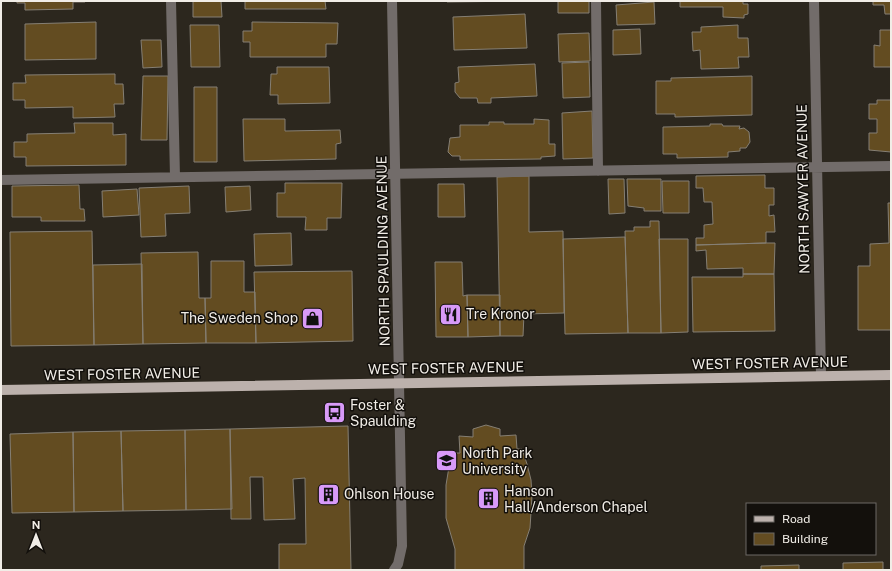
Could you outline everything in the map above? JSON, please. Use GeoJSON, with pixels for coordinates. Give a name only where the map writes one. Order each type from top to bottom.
{"type":"FeatureCollection","features":[{"type":"Feature","properties":{"kind":"main road","name":"WEST FOSTER AVENUE"},"geometry":{"type":"LineString","coordinates":[[1,390],[891,375]]}},
{"type":"Feature","properties":{"kind":"street"},"geometry":{"type":"LineString","coordinates":[[171,1],[175,177]]}},
{"type":"Feature","properties":{"kind":"street","name":"NORTH SPAULDING AVENUE"},"geometry":{"type":"LineString","coordinates":[[392,1],[402,546],[398,564],[394,570]]}},
{"type":"Feature","properties":{"kind":"street"},"geometry":{"type":"LineString","coordinates":[[596,1],[598,171]]}},
{"type":"Feature","properties":{"kind":"street","name":"NORTH SAWYER AVENUE"},"geometry":{"type":"LineString","coordinates":[[814,1],[821,376]]}},
{"type":"Feature","properties":{"kind":"street"},"geometry":{"type":"LineString","coordinates":[[1,180],[891,166]]}},
{"type":"Feature","properties":{"kind":"building"},"geometry":{"type":"Polygon","coordinates":[[[17,1],[85,2],[73,2],[73,9],[25,10],[25,3],[17,3],[17,1]]]}},
{"type":"Feature","properties":{"kind":"building"},"geometry":{"type":"Polygon","coordinates":[[[193,1],[221,1],[222,17],[193,17],[193,1]]]}},
{"type":"Feature","properties":{"kind":"building"},"geometry":{"type":"Polygon","coordinates":[[[245,1],[325,1],[326,9],[245,9],[245,1]]]}},
{"type":"Feature","properties":{"kind":"building"},"geometry":{"type":"Polygon","coordinates":[[[447,1],[526,1],[447,2],[447,1]]]}},
{"type":"Feature","properties":{"kind":"building"},"geometry":{"type":"Polygon","coordinates":[[[558,1],[589,1],[589,13],[558,13],[558,1]]]}},
{"type":"Feature","properties":{"kind":"building"},"geometry":{"type":"Polygon","coordinates":[[[680,1],[743,1],[743,4],[748,4],[748,14],[744,15],[744,18],[723,17],[723,7],[680,7],[680,1]]]}},
{"type":"Feature","properties":{"kind":"building"},"geometry":{"type":"Polygon","coordinates":[[[873,1],[891,1],[891,14],[885,14],[884,5],[873,5],[873,1]]]}},
{"type":"Feature","properties":{"kind":"building"},"geometry":{"type":"Polygon","coordinates":[[[654,2],[655,24],[617,25],[616,5],[654,2]]]}},
{"type":"Feature","properties":{"kind":"building"},"geometry":{"type":"Polygon","coordinates":[[[525,14],[527,48],[454,50],[453,17],[525,14]]]}},
{"type":"Feature","properties":{"kind":"building"},"geometry":{"type":"Polygon","coordinates":[[[96,22],[96,59],[25,60],[25,24],[96,22]]]}},
{"type":"Feature","properties":{"kind":"building"},"geometry":{"type":"Polygon","coordinates":[[[252,22],[338,23],[337,44],[326,44],[326,57],[250,57],[250,42],[243,42],[243,31],[252,31],[252,22]]]}},
{"type":"Feature","properties":{"kind":"building"},"geometry":{"type":"Polygon","coordinates":[[[190,25],[219,25],[220,67],[191,67],[190,25]]]}},
{"type":"Feature","properties":{"kind":"building"},"geometry":{"type":"Polygon","coordinates":[[[738,25],[738,38],[748,38],[749,57],[738,57],[739,68],[701,69],[700,50],[693,51],[692,32],[701,32],[701,27],[738,25]]]}},
{"type":"Feature","properties":{"kind":"building"},"geometry":{"type":"Polygon","coordinates":[[[640,29],[641,54],[613,55],[613,30],[640,29]]]}},
{"type":"Feature","properties":{"kind":"building"},"geometry":{"type":"Polygon","coordinates":[[[880,30],[891,30],[891,67],[874,67],[874,45],[880,46],[880,30]]]}},
{"type":"Feature","properties":{"kind":"building"},"geometry":{"type":"Polygon","coordinates":[[[589,33],[590,61],[559,62],[558,34],[589,33]]]}},
{"type":"Feature","properties":{"kind":"building"},"geometry":{"type":"Polygon","coordinates":[[[141,40],[161,40],[162,67],[143,68],[141,40]]]}},
{"type":"Feature","properties":{"kind":"building"},"geometry":{"type":"Polygon","coordinates":[[[589,62],[590,97],[563,98],[562,63],[589,62]]]}},
{"type":"Feature","properties":{"kind":"building"},"geometry":{"type":"Polygon","coordinates":[[[535,64],[537,96],[491,98],[491,103],[478,103],[477,98],[460,98],[455,92],[455,83],[459,82],[458,67],[535,64]]]}},
{"type":"Feature","properties":{"kind":"building"},"geometry":{"type":"Polygon","coordinates":[[[277,67],[329,67],[330,103],[278,104],[278,95],[270,95],[271,74],[277,74],[277,67]]]}},
{"type":"Feature","properties":{"kind":"building"},"geometry":{"type":"Polygon","coordinates":[[[115,74],[115,84],[123,84],[124,104],[114,104],[115,117],[73,118],[73,107],[25,108],[25,100],[13,100],[13,83],[26,83],[25,75],[115,74]]]}},
{"type":"Feature","properties":{"kind":"building"},"geometry":{"type":"Polygon","coordinates":[[[143,76],[168,76],[167,140],[141,140],[143,76]]]}},
{"type":"Feature","properties":{"kind":"building"},"geometry":{"type":"Polygon","coordinates":[[[752,76],[752,115],[675,117],[675,114],[656,114],[656,81],[671,81],[671,78],[752,76]]]}},
{"type":"Feature","properties":{"kind":"building"},"geometry":{"type":"Polygon","coordinates":[[[194,87],[217,87],[217,162],[194,162],[194,87]]]}},
{"type":"Feature","properties":{"kind":"building"},"geometry":{"type":"Polygon","coordinates":[[[877,100],[891,100],[891,152],[869,150],[869,133],[877,133],[877,119],[869,119],[869,104],[877,104],[877,100]]]}},
{"type":"Feature","properties":{"kind":"building"},"geometry":{"type":"Polygon","coordinates":[[[592,111],[593,158],[563,159],[562,113],[592,111]]]}},
{"type":"Feature","properties":{"kind":"building"},"geometry":{"type":"Polygon","coordinates":[[[243,119],[285,119],[285,131],[340,130],[341,143],[336,144],[336,159],[244,161],[243,119]]]}},
{"type":"Feature","properties":{"kind":"building"},"geometry":{"type":"Polygon","coordinates":[[[534,119],[549,120],[549,144],[555,144],[555,156],[541,157],[541,159],[460,160],[460,156],[452,156],[448,152],[450,138],[460,137],[460,125],[489,125],[489,122],[504,122],[504,124],[534,124],[534,119]]]}},
{"type":"Feature","properties":{"kind":"building"},"geometry":{"type":"Polygon","coordinates":[[[74,123],[113,123],[113,135],[126,134],[126,165],[26,166],[26,157],[14,157],[14,142],[27,142],[27,134],[75,133],[74,123]]]}},
{"type":"Feature","properties":{"kind":"building"},"geometry":{"type":"Polygon","coordinates":[[[710,124],[740,126],[739,129],[744,128],[749,132],[750,142],[746,148],[740,148],[740,151],[728,152],[728,157],[677,158],[677,154],[663,154],[663,127],[710,126],[710,124]]]}},
{"type":"Feature","properties":{"kind":"building"},"geometry":{"type":"Polygon","coordinates":[[[765,175],[765,188],[774,188],[774,205],[769,205],[769,216],[774,215],[775,232],[766,232],[766,243],[696,245],[696,238],[704,238],[704,225],[713,224],[712,202],[704,202],[703,188],[696,188],[696,176],[765,175]]]}},
{"type":"Feature","properties":{"kind":"building"},"geometry":{"type":"Polygon","coordinates":[[[529,176],[529,232],[563,231],[564,313],[524,314],[523,336],[500,336],[497,177],[529,176]]]}},
{"type":"Feature","properties":{"kind":"building"},"geometry":{"type":"Polygon","coordinates":[[[608,179],[624,179],[625,213],[609,214],[608,179]]]}},
{"type":"Feature","properties":{"kind":"building"},"geometry":{"type":"Polygon","coordinates":[[[627,179],[661,179],[661,211],[644,211],[644,208],[628,206],[627,179]]]}},
{"type":"Feature","properties":{"kind":"building"},"geometry":{"type":"Polygon","coordinates":[[[662,181],[689,181],[689,213],[663,213],[662,181]]]}},
{"type":"Feature","properties":{"kind":"building"},"geometry":{"type":"Polygon","coordinates":[[[285,183],[342,183],[341,218],[327,218],[327,230],[305,230],[306,217],[277,217],[277,193],[285,193],[285,183]]]}},
{"type":"Feature","properties":{"kind":"building"},"geometry":{"type":"Polygon","coordinates":[[[438,184],[464,184],[465,217],[438,217],[438,184]]]}},
{"type":"Feature","properties":{"kind":"building"},"geometry":{"type":"Polygon","coordinates":[[[79,185],[80,209],[84,209],[85,221],[41,221],[41,217],[12,217],[12,186],[79,185]]]}},
{"type":"Feature","properties":{"kind":"building"},"geometry":{"type":"Polygon","coordinates":[[[189,186],[190,213],[165,214],[166,236],[141,237],[139,188],[189,186]]]}},
{"type":"Feature","properties":{"kind":"building"},"geometry":{"type":"Polygon","coordinates":[[[250,186],[251,210],[226,212],[225,187],[250,186]]]}},
{"type":"Feature","properties":{"kind":"building"},"geometry":{"type":"Polygon","coordinates":[[[137,189],[139,215],[103,217],[102,191],[137,189]]]}},
{"type":"Feature","properties":{"kind":"building"},"geometry":{"type":"Polygon","coordinates":[[[888,203],[891,203],[891,330],[858,330],[858,266],[870,266],[870,244],[889,243],[888,203]]]}},
{"type":"Feature","properties":{"kind":"building"},"geometry":{"type":"Polygon","coordinates":[[[650,221],[659,221],[661,333],[628,333],[625,231],[634,231],[634,227],[650,227],[650,221]]]}},
{"type":"Feature","properties":{"kind":"building"},"geometry":{"type":"Polygon","coordinates":[[[92,231],[94,345],[11,346],[10,232],[92,231]]]}},
{"type":"Feature","properties":{"kind":"building"},"geometry":{"type":"Polygon","coordinates":[[[291,233],[292,265],[255,266],[254,234],[291,233]]]}},
{"type":"Feature","properties":{"kind":"building"},"geometry":{"type":"Polygon","coordinates":[[[625,237],[628,333],[565,334],[563,239],[625,237]]]}},
{"type":"Feature","properties":{"kind":"building"},"geometry":{"type":"Polygon","coordinates":[[[659,239],[688,239],[688,332],[661,333],[659,239]]]}},
{"type":"Feature","properties":{"kind":"building"},"geometry":{"type":"Polygon","coordinates":[[[775,243],[774,274],[743,274],[743,268],[707,269],[706,250],[696,251],[696,245],[775,243]]]}},
{"type":"Feature","properties":{"kind":"building"},"geometry":{"type":"Polygon","coordinates":[[[198,252],[199,298],[205,298],[206,343],[143,344],[141,253],[198,252]]]}},
{"type":"Feature","properties":{"kind":"building"},"geometry":{"type":"Polygon","coordinates":[[[211,261],[244,261],[244,292],[255,292],[256,343],[206,343],[205,298],[211,298],[211,261]]]}},
{"type":"Feature","properties":{"kind":"building"},"geometry":{"type":"Polygon","coordinates":[[[435,262],[462,262],[463,296],[467,295],[468,337],[436,337],[435,262]]]}},
{"type":"Feature","properties":{"kind":"building"},"geometry":{"type":"Polygon","coordinates":[[[142,264],[143,344],[94,345],[93,265],[142,264]]]}},
{"type":"Feature","properties":{"kind":"building"},"geometry":{"type":"Polygon","coordinates":[[[352,271],[353,341],[256,343],[254,272],[352,271]]]}},
{"type":"Feature","properties":{"kind":"building"},"geometry":{"type":"Polygon","coordinates":[[[743,274],[774,274],[775,331],[693,332],[692,277],[743,277],[743,274]]]}},
{"type":"Feature","properties":{"kind":"building"},"geometry":{"type":"Polygon","coordinates":[[[467,295],[500,295],[500,336],[468,337],[467,295]]]}},
{"type":"Feature","properties":{"kind":"building","name":"Hanson Hall/Anderson Chapel"},"geometry":{"type":"Polygon","coordinates":[[[486,425],[500,429],[500,436],[516,435],[517,449],[522,449],[527,464],[531,480],[532,496],[530,528],[524,546],[524,570],[455,570],[455,549],[446,518],[446,485],[449,467],[453,453],[460,453],[459,436],[473,437],[473,429],[486,425]]]}},
{"type":"Feature","properties":{"kind":"building","name":"Ohlson House"},"geometry":{"type":"Polygon","coordinates":[[[348,426],[351,570],[279,570],[279,544],[306,544],[305,478],[293,479],[295,519],[264,520],[263,477],[250,477],[251,519],[231,519],[230,429],[348,426]]]}},
{"type":"Feature","properties":{"kind":"building"},"geometry":{"type":"Polygon","coordinates":[[[230,429],[232,509],[186,510],[185,430],[230,429]]]}},
{"type":"Feature","properties":{"kind":"building"},"geometry":{"type":"Polygon","coordinates":[[[185,430],[186,510],[123,511],[121,431],[185,430]]]}},
{"type":"Feature","properties":{"kind":"building"},"geometry":{"type":"Polygon","coordinates":[[[121,431],[123,511],[74,512],[73,432],[121,431]]]}},
{"type":"Feature","properties":{"kind":"building"},"geometry":{"type":"Polygon","coordinates":[[[73,432],[74,512],[12,513],[10,434],[73,432]]]}},
{"type":"Feature","properties":{"kind":"building"},"geometry":{"type":"Polygon","coordinates":[[[883,562],[883,570],[843,570],[843,563],[883,562]]]}},
{"type":"Feature","properties":{"kind":"building"},"geometry":{"type":"Polygon","coordinates":[[[799,565],[799,570],[761,570],[761,566],[799,565]]]}},
{"type":"Feature","properties":{"kind":"place","name":"Tre Kronor"},"geometry":{"type":"Point","coordinates":[451,314]}},
{"type":"Feature","properties":{"kind":"place","name":"The Sweden Shop"},"geometry":{"type":"Point","coordinates":[313,318]}},
{"type":"Feature","properties":{"kind":"place","name":"Foster & Spaulding"},"geometry":{"type":"Point","coordinates":[334,413]}},
{"type":"Feature","properties":{"kind":"place","name":"North Park University"},"geometry":{"type":"Point","coordinates":[446,461]}},
{"type":"Feature","properties":{"kind":"place","name":"Ohlson House"},"geometry":{"type":"Point","coordinates":[328,494]}},
{"type":"Feature","properties":{"kind":"place","name":"Hanson Hall/Anderson Chapel"},"geometry":{"type":"Point","coordinates":[489,499]}}]}
